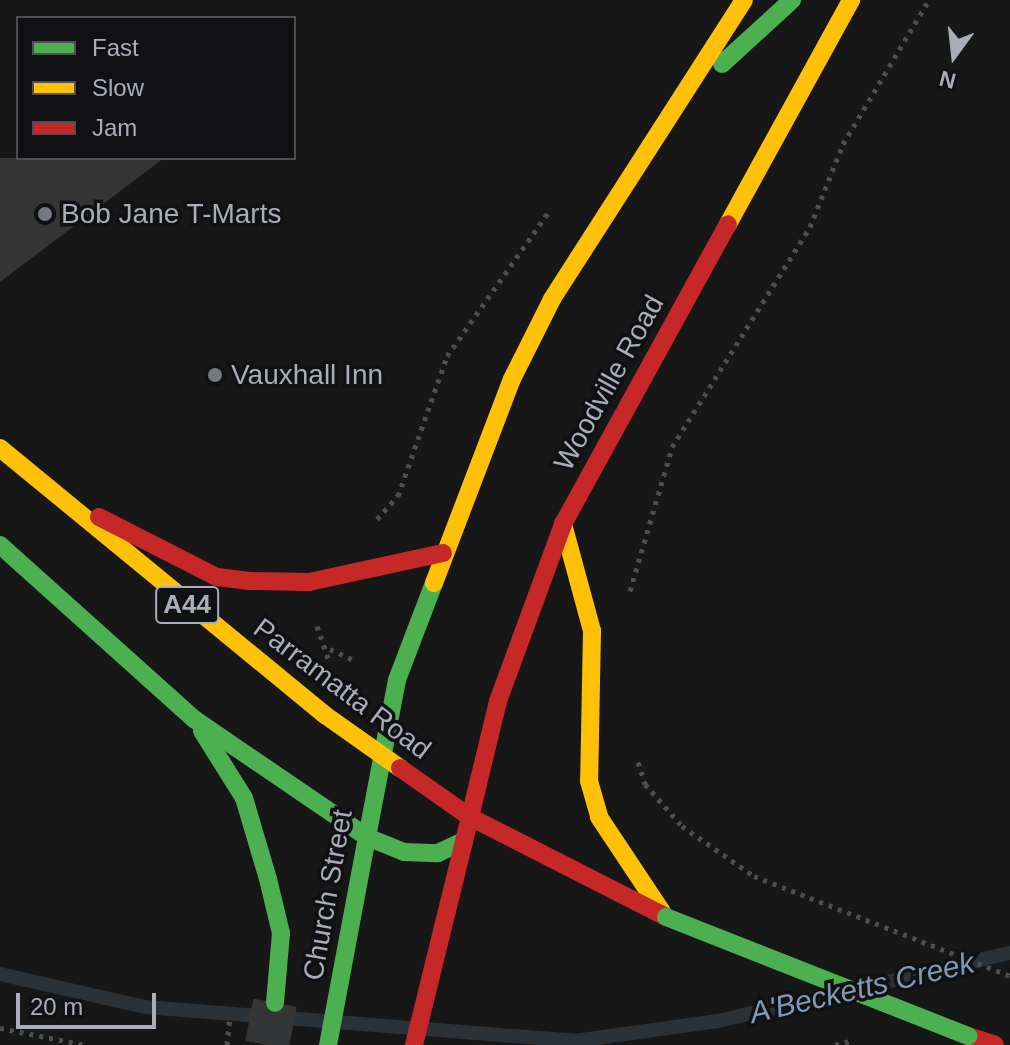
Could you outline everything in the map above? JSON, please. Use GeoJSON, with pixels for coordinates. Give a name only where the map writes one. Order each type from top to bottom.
{"type":"FeatureCollection","features":[{"type":"Feature","properties":{"kind":"main road"},"geometry":{"type":"LineString","coordinates":[[382,754],[397,680],[443,553],[545,312],[662,120],[744,0]]}},
{"type":"Feature","properties":{"kind":"main road"},"geometry":{"type":"LineString","coordinates":[[662,120],[792,0]]}},
{"type":"Feature","properties":{"kind":"main road","name":"Woodville Road"},"geometry":{"type":"LineString","coordinates":[[470,817],[498,701],[563,524],[851,0]]}},
{"type":"Feature","properties":{"kind":"main road","name":"Parramatta Road"},"geometry":{"type":"LineString","coordinates":[[0,448],[288,688],[470,817],[666,917],[995,1045]]}},
{"type":"Feature","properties":{"kind":"main road"},"geometry":{"type":"LineString","coordinates":[[52,494],[217,577],[309,582],[443,553]]}},
{"type":"Feature","properties":{"kind":"main road"},"geometry":{"type":"LineString","coordinates":[[563,524],[592,631],[589,781],[599,817],[666,917]]}},
{"type":"Feature","properties":{"kind":"main road","name":"A44"},"geometry":{"type":"LineString","coordinates":[[0,545],[194,719],[367,837],[427,853],[464,841]]}},
{"type":"Feature","properties":{"kind":"main road","name":"A44"},"geometry":{"type":"LineString","coordinates":[[194,719],[244,798],[268,879],[281,933],[275,1003]]}},
{"type":"Feature","properties":{"kind":"main road","name":"Church Street"},"geometry":{"type":"LineString","coordinates":[[328,1045],[382,754]]}},
{"type":"Feature","properties":{"kind":"main road"},"geometry":{"type":"LineString","coordinates":[[414,1045],[470,817]]}},
{"type":"Feature","properties":{"kind":"path"},"geometry":{"type":"LineString","coordinates":[[629,598],[644,525],[672,447],[810,227],[843,144],[929,0]]}},
{"type":"Feature","properties":{"kind":"path"},"geometry":{"type":"LineString","coordinates":[[633,747],[645,784],[682,826],[754,876],[1010,976]]}},
{"type":"Feature","properties":{"kind":"path"},"geometry":{"type":"LineString","coordinates":[[0,1028],[86,1045]]}},
{"type":"Feature","properties":{"kind":"path"},"geometry":{"type":"LineString","coordinates":[[835,1045],[858,1039]]}},
{"type":"Feature","properties":{"kind":"building","name":"Bob Jane T-Marts"},"geometry":{"type":"Polygon","coordinates":[[[0,158],[161,160],[0,282],[0,158]]]}},
{"type":"Feature","properties":{"kind":"waterway","name":"A'Becketts Creek"},"geometry":{"type":"LineString","coordinates":[[870,986],[1010,953]]}},
{"type":"Feature","properties":{"kind":"waterway","name":"A'Becketts Creek"},"geometry":{"type":"LineString","coordinates":[[0,974],[145,1007],[575,1041],[718,1021],[830,995]]}},
{"type":"Feature","properties":{"kind":"tunnel"},"geometry":{"type":"LineString","coordinates":[[267,1045],[275,1003]]}},
{"type":"Feature","properties":{"kind":"traffic: fast"},"geometry":{"type":"LineString","coordinates":[[722,64],[792,0]]}},
{"type":"Feature","properties":{"kind":"traffic: fast"},"geometry":{"type":"LineString","coordinates":[[0,545],[194,719],[367,837],[328,1045]]}},
{"type":"Feature","properties":{"kind":"traffic: fast"},"geometry":{"type":"LineString","coordinates":[[434,583],[397,680],[367,837],[404,852],[438,853],[464,841]]}},
{"type":"Feature","properties":{"kind":"traffic: fast"},"geometry":{"type":"LineString","coordinates":[[202,731],[244,798],[268,879],[281,933],[275,1003]]}},
{"type":"Feature","properties":{"kind":"traffic: fast"},"geometry":{"type":"LineString","coordinates":[[666,917],[968,1036]]}},
{"type":"Feature","properties":{"kind":"traffic: slow"},"geometry":{"type":"LineString","coordinates":[[434,583],[512,379],[552,299],[744,0]]}},
{"type":"Feature","properties":{"kind":"traffic: slow"},"geometry":{"type":"LineString","coordinates":[[728,224],[851,0]]}},
{"type":"Feature","properties":{"kind":"traffic: slow"},"geometry":{"type":"LineString","coordinates":[[0,448],[325,715],[400,768]]}},
{"type":"Feature","properties":{"kind":"traffic: slow"},"geometry":{"type":"LineString","coordinates":[[563,524],[592,631],[589,781],[599,817],[662,912]]}},
{"type":"Feature","properties":{"kind":"traffic: jam"},"geometry":{"type":"LineString","coordinates":[[470,817],[498,701],[563,524],[728,224]]}},
{"type":"Feature","properties":{"kind":"traffic: jam"},"geometry":{"type":"LineString","coordinates":[[99,517],[217,577],[250,581],[309,582],[443,553]]}},
{"type":"Feature","properties":{"kind":"traffic: jam"},"geometry":{"type":"LineString","coordinates":[[400,768],[470,817],[666,917]]}},
{"type":"Feature","properties":{"kind":"traffic: jam"},"geometry":{"type":"LineString","coordinates":[[414,1045],[470,817]]}},
{"type":"Feature","properties":{"kind":"traffic: jam"},"geometry":{"type":"LineString","coordinates":[[968,1036],[995,1045]]}},
{"type":"Feature","properties":{"kind":"place","name":"Bob Jane T-Marts"},"geometry":{"type":"Point","coordinates":[45,214]}},
{"type":"Feature","properties":{"kind":"place","name":"Vauxhall Inn"},"geometry":{"type":"Point","coordinates":[215,375]}}]}
